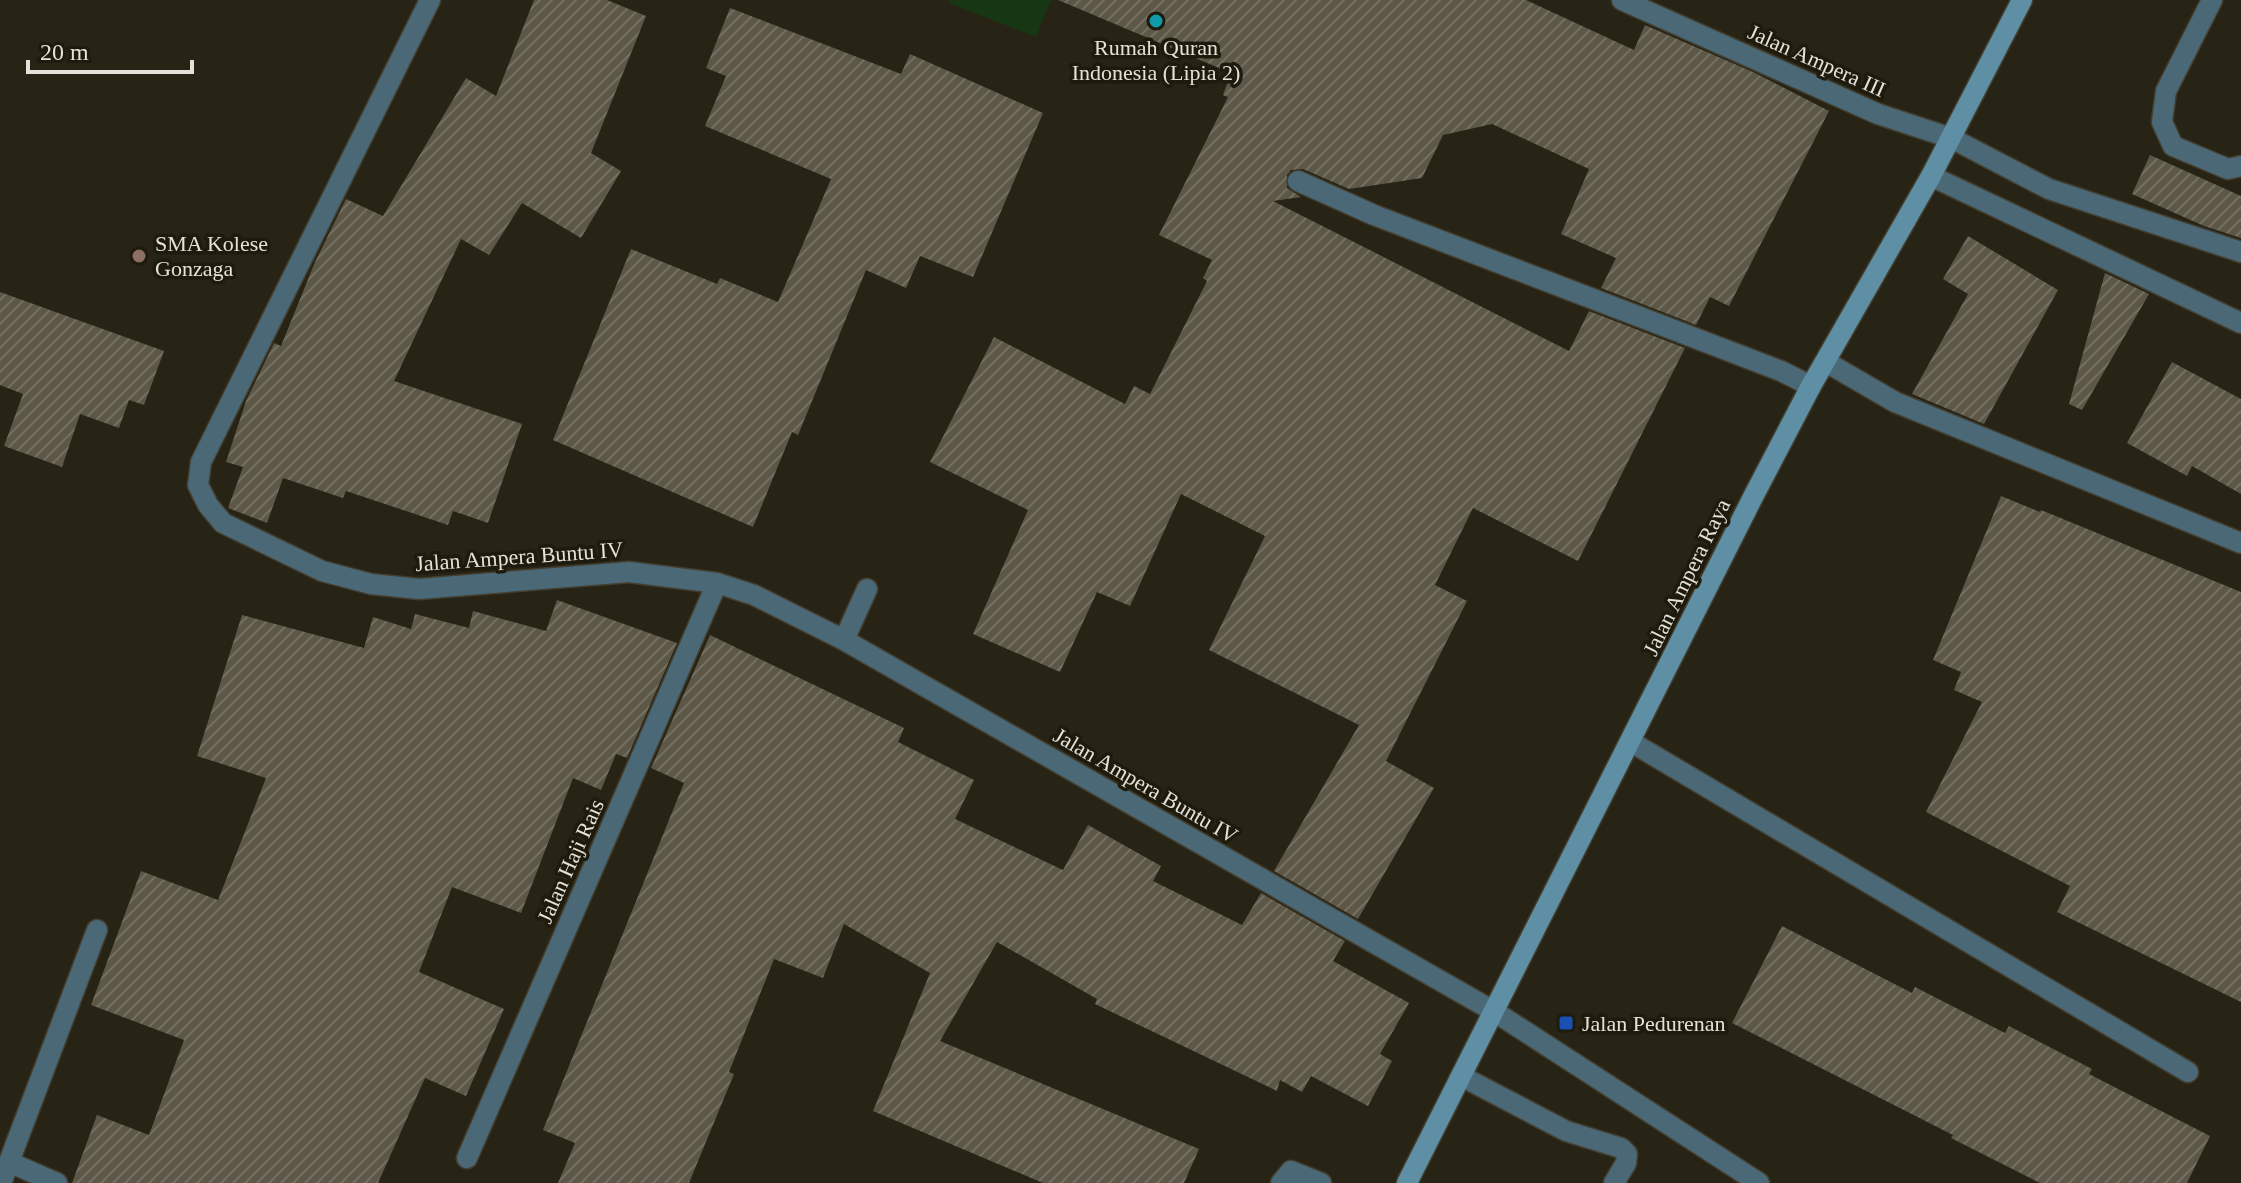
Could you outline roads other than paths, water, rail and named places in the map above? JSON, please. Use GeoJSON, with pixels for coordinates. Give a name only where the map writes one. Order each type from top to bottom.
{"type":"FeatureCollection","features":[{"type":"Feature","properties":{"kind":"street","name":"Jalan Ampera Buntu IV"},"geometry":{"type":"LineString","coordinates":[[430,0],[201,462],[198,485],[208,505],[223,523],[322,571],[371,584],[419,589],[629,572],[717,583],[754,595],[844,640],[1495,1012]]}},
{"type":"Feature","properties":{"kind":"street","name":"Jalan Ampera III"},"geometry":{"type":"LineString","coordinates":[[1622,0],[1878,114],[1951,138],[2049,189],[2241,252]]}},
{"type":"Feature","properties":{"kind":"street","name":"Jalan Ampera Raya"},"geometry":{"type":"LineString","coordinates":[[1407,1183],[1753,497],[1811,386],[1931,176],[2022,0]]}},
{"type":"Feature","properties":{"kind":"street"},"geometry":{"type":"LineString","coordinates":[[2212,0],[2166,91],[2162,122],[2173,146],[2228,169],[2241,166]]}},
{"type":"Feature","properties":{"kind":"street"},"geometry":{"type":"LineString","coordinates":[[1931,176],[2241,323]]}},
{"type":"Feature","properties":{"kind":"street"},"geometry":{"type":"LineString","coordinates":[[1298,181],[1374,215],[1781,371],[1811,386]]}},
{"type":"Feature","properties":{"kind":"street"},"geometry":{"type":"LineString","coordinates":[[1826,362],[1895,402],[2241,543]]}},
{"type":"Feature","properties":{"kind":"street","name":"Jalan Haji Rais"},"geometry":{"type":"LineString","coordinates":[[467,1158],[717,583]]}},
{"type":"Feature","properties":{"kind":"street"},"geometry":{"type":"LineString","coordinates":[[844,640],[867,589]]}},
{"type":"Feature","properties":{"kind":"street"},"geometry":{"type":"LineString","coordinates":[[1631,742],[2188,1072]]}},
{"type":"Feature","properties":{"kind":"street"},"geometry":{"type":"LineString","coordinates":[[1,1183],[97,930]]}},
{"type":"Feature","properties":{"kind":"street"},"geometry":{"type":"LineString","coordinates":[[1495,1012],[1759,1183]]}},
{"type":"Feature","properties":{"kind":"street"},"geometry":{"type":"LineString","coordinates":[[1461,1076],[1566,1131],[1621,1148],[1627,1154],[1626,1163],[1614,1183]]}},
{"type":"Feature","properties":{"kind":"street"},"geometry":{"type":"LineString","coordinates":[[11,1163],[57,1183]]}},
{"type":"Feature","properties":{"kind":"street"},"geometry":{"type":"LineString","coordinates":[[1281,1183],[1291,1171],[1321,1183]]}},
{"type":"Feature","properties":{"kind":"place","name":"Rumah Quran Indonesia (Lipia 2)"},"geometry":{"type":"Point","coordinates":[1156,21]}},
{"type":"Feature","properties":{"kind":"place","name":"SMA Kolese Gonzaga"},"geometry":{"type":"Point","coordinates":[139,256]}},
{"type":"Feature","properties":{"kind":"place","name":"Jalan Pedurenan"},"geometry":{"type":"Point","coordinates":[1566,1023]}}]}
